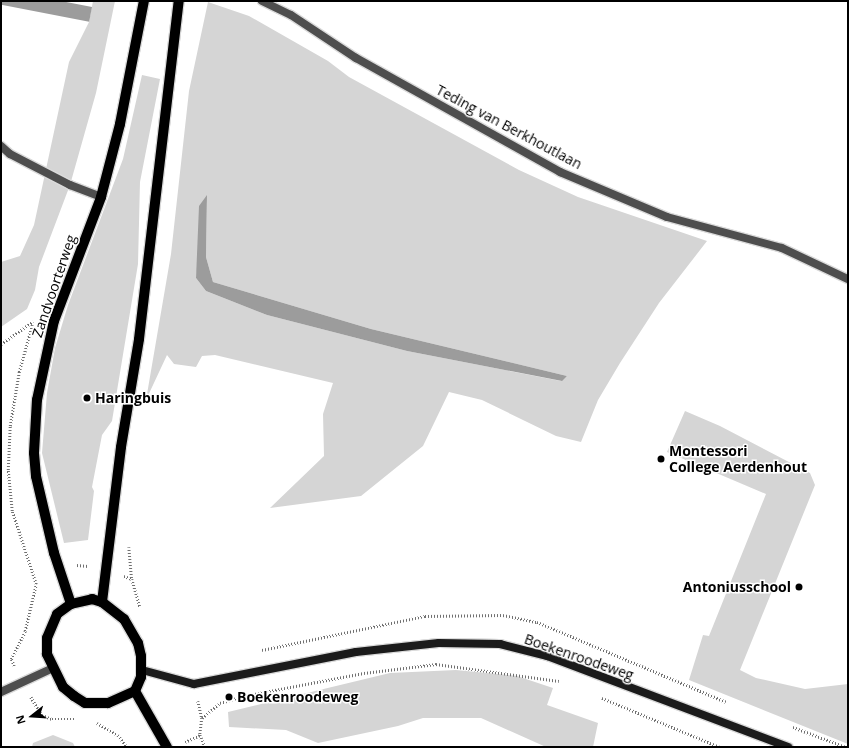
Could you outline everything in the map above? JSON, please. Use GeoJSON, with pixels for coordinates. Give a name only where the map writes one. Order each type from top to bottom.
{"type":"FeatureCollection","features":[{"type":"Feature","properties":{"kind":"main road","name":"Zandvoorterweg"},"geometry":{"type":"LineString","coordinates":[[71,604],[60,570],[36,476],[34,452],[37,400],[54,321],[101,197],[120,124],[144,1]]}},
{"type":"Feature","properties":{"kind":"main road"},"geometry":{"type":"LineString","coordinates":[[102,602],[104,568],[120,446],[140,331],[179,1]]}},
{"type":"Feature","properties":{"kind":"main road"},"geometry":{"type":"LineString","coordinates":[[92,600],[102,602],[114,609],[132,630],[140,649],[142,670],[135,691],[108,703],[85,703],[63,687],[47,654],[48,633],[57,614],[71,604],[92,600]]}},
{"type":"Feature","properties":{"kind":"main road","name":"Boekenroodeweg"},"geometry":{"type":"LineString","coordinates":[[142,670],[194,684],[356,652],[439,643],[500,644],[547,656],[788,747]]}},
{"type":"Feature","properties":{"kind":"main road"},"geometry":{"type":"LineString","coordinates":[[135,691],[167,747]]}},
{"type":"Feature","properties":{"kind":"street","name":"Teding van Berkhoutlaan"},"geometry":{"type":"LineString","coordinates":[[262,1],[291,15],[356,58],[560,172],[667,217],[782,248],[848,279]]}},
{"type":"Feature","properties":{"kind":"street"},"geometry":{"type":"LineString","coordinates":[[1,146],[10,154],[101,197]]}},
{"type":"Feature","properties":{"kind":"street"},"geometry":{"type":"LineString","coordinates":[[1,692],[53,668]]}},
{"type":"Feature","properties":{"kind":"path"},"geometry":{"type":"LineString","coordinates":[[1,344],[33,322]]}},
{"type":"Feature","properties":{"kind":"path"},"geometry":{"type":"LineString","coordinates":[[21,682],[11,658],[26,631],[36,584],[60,570],[74,565],[104,568],[132,579]]}},
{"type":"Feature","properties":{"kind":"path"},"geometry":{"type":"LineString","coordinates":[[205,747],[200,735],[202,718],[220,703],[364,673],[436,664],[562,682]]}},
{"type":"Feature","properties":{"kind":"path"},"geometry":{"type":"LineString","coordinates":[[599,697],[720,747]]}},
{"type":"Feature","properties":{"kind":"shaded area"},"geometry":{"type":"Polygon","coordinates":[[[1,1],[61,1],[92,7],[89,22],[1,5],[1,1]]]}},
{"type":"Feature","properties":{"kind":"shaded area"},"geometry":{"type":"Polygon","coordinates":[[[93,1],[115,1],[96,93],[70,185],[39,267],[35,290],[27,309],[1,327],[1,262],[20,256],[34,225],[69,62],[89,22],[93,1]]]}},
{"type":"Feature","properties":{"kind":"shaded area"},"geometry":{"type":"Polygon","coordinates":[[[208,2],[249,16],[328,61],[349,77],[519,170],[578,197],[707,241],[659,303],[620,363],[598,400],[581,442],[556,436],[482,400],[449,392],[423,446],[361,496],[270,508],[324,456],[323,414],[333,383],[215,355],[202,356],[196,367],[174,364],[167,355],[146,400],[171,254],[189,91],[208,2]],[[207,196],[196,278],[206,291],[267,315],[407,351],[561,381],[567,376],[371,329],[213,282],[206,257],[207,196]]]}},
{"type":"Feature","properties":{"kind":"shaded area"},"geometry":{"type":"Polygon","coordinates":[[[142,75],[160,79],[140,182],[138,264],[112,421],[102,435],[92,487],[94,491],[88,540],[64,543],[42,453],[47,393],[55,348],[68,305],[123,159],[142,75]]]}},
{"type":"Feature","properties":{"kind":"shaded area"},"geometry":{"type":"Polygon","coordinates":[[[207,195],[206,257],[213,282],[371,329],[567,376],[562,381],[407,351],[267,315],[206,291],[196,278],[199,206],[207,195]]]}},
{"type":"Feature","properties":{"kind":"shaded area"},"geometry":{"type":"Polygon","coordinates":[[[685,411],[720,426],[810,473],[815,485],[740,670],[756,678],[805,689],[848,684],[848,744],[689,680],[703,635],[709,636],[766,494],[667,452],[685,411]]]}},
{"type":"Feature","properties":{"kind":"shaded area"},"geometry":{"type":"Polygon","coordinates":[[[456,670],[517,676],[553,688],[547,705],[598,723],[593,747],[546,747],[481,718],[423,718],[398,726],[318,743],[286,730],[229,727],[228,712],[390,673],[456,670]]]}},
{"type":"Feature","properties":{"kind":"shaded area"},"geometry":{"type":"Polygon","coordinates":[[[53,735],[73,743],[75,747],[32,747],[33,743],[53,735]]]}},
{"type":"Feature","properties":{"kind":"place","name":"Haringbuis"},"geometry":{"type":"Point","coordinates":[87,398]}},
{"type":"Feature","properties":{"kind":"place","name":"Montessori College Aerdenhout"},"geometry":{"type":"Point","coordinates":[661,459]}},
{"type":"Feature","properties":{"kind":"place","name":"Antoniusschool"},"geometry":{"type":"Point","coordinates":[799,587]}},
{"type":"Feature","properties":{"kind":"place","name":"Boekenroodeweg"},"geometry":{"type":"Point","coordinates":[229,697]}}]}
